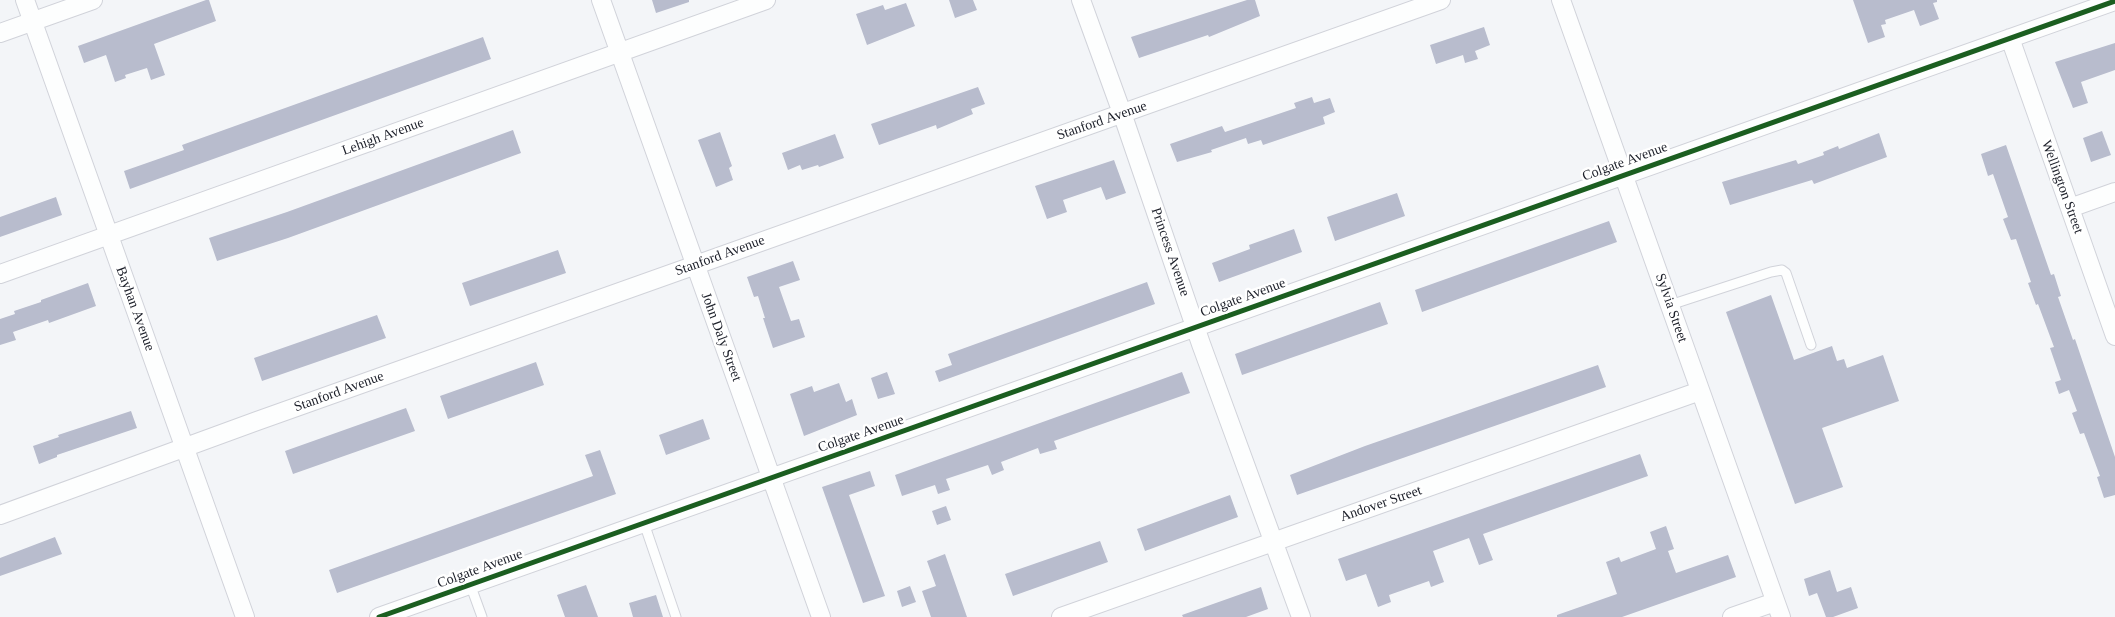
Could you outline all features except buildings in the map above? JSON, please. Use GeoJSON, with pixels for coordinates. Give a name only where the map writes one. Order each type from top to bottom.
{"type":"FeatureCollection","features":[{"type":"Feature","properties":{"kind":"street","name":"Bayhan Avenue"},"geometry":{"type":"LineString","coordinates":[[25,0],[245,617]]}},
{"type":"Feature","properties":{"kind":"street"},"geometry":{"type":"LineString","coordinates":[[0,33],[93,0]]}},
{"type":"Feature","properties":{"kind":"street","name":"John Daly Street"},"geometry":{"type":"LineString","coordinates":[[602,0],[821,617]]}},
{"type":"Feature","properties":{"kind":"street","name":"Lehigh Avenue"},"geometry":{"type":"LineString","coordinates":[[0,274],[766,0]]}},
{"type":"Feature","properties":{"kind":"street","name":"Princess Avenue"},"geometry":{"type":"LineString","coordinates":[[1081,0],[1300,617]]}},
{"type":"Feature","properties":{"kind":"street","name":"Stanford Avenue"},"geometry":{"type":"LineString","coordinates":[[0,516],[696,265],[1441,0]]}},
{"type":"Feature","properties":{"kind":"street","name":"Sylvia Street"},"geometry":{"type":"LineString","coordinates":[[1561,0],[1778,609]]}},
{"type":"Feature","properties":{"kind":"street","name":"Colgate Avenue"},"geometry":{"type":"LineString","coordinates":[[379,617],[2115,0]]}},
{"type":"Feature","properties":{"kind":"street","name":"Wellington Street"},"geometry":{"type":"LineString","coordinates":[[2010,38],[2115,336]]}},
{"type":"Feature","properties":{"kind":"street"},"geometry":{"type":"LineString","coordinates":[[2070,208],[2115,192]]}},
{"type":"Feature","properties":{"kind":"street","name":"Andover Street"},"geometry":{"type":"LineString","coordinates":[[1061,617],[1700,391]]}},
{"type":"Feature","properties":{"kind":"street"},"geometry":{"type":"LineString","coordinates":[[1732,617],[1778,609]]}},
{"type":"Feature","properties":{"kind":"lane"},"geometry":{"type":"LineString","coordinates":[[1670,305],[1770,272],[1782,270],[1786,273],[1811,345]]}},
{"type":"Feature","properties":{"kind":"lane"},"geometry":{"type":"LineString","coordinates":[[644,523],[676,617]]}},
{"type":"Feature","properties":{"kind":"lane"},"geometry":{"type":"LineString","coordinates":[[470,584],[482,617]]}},
{"type":"Feature","properties":{"kind":"cycle path"},"geometry":{"type":"LineString","coordinates":[[379,617],[2115,1]]}}]}
